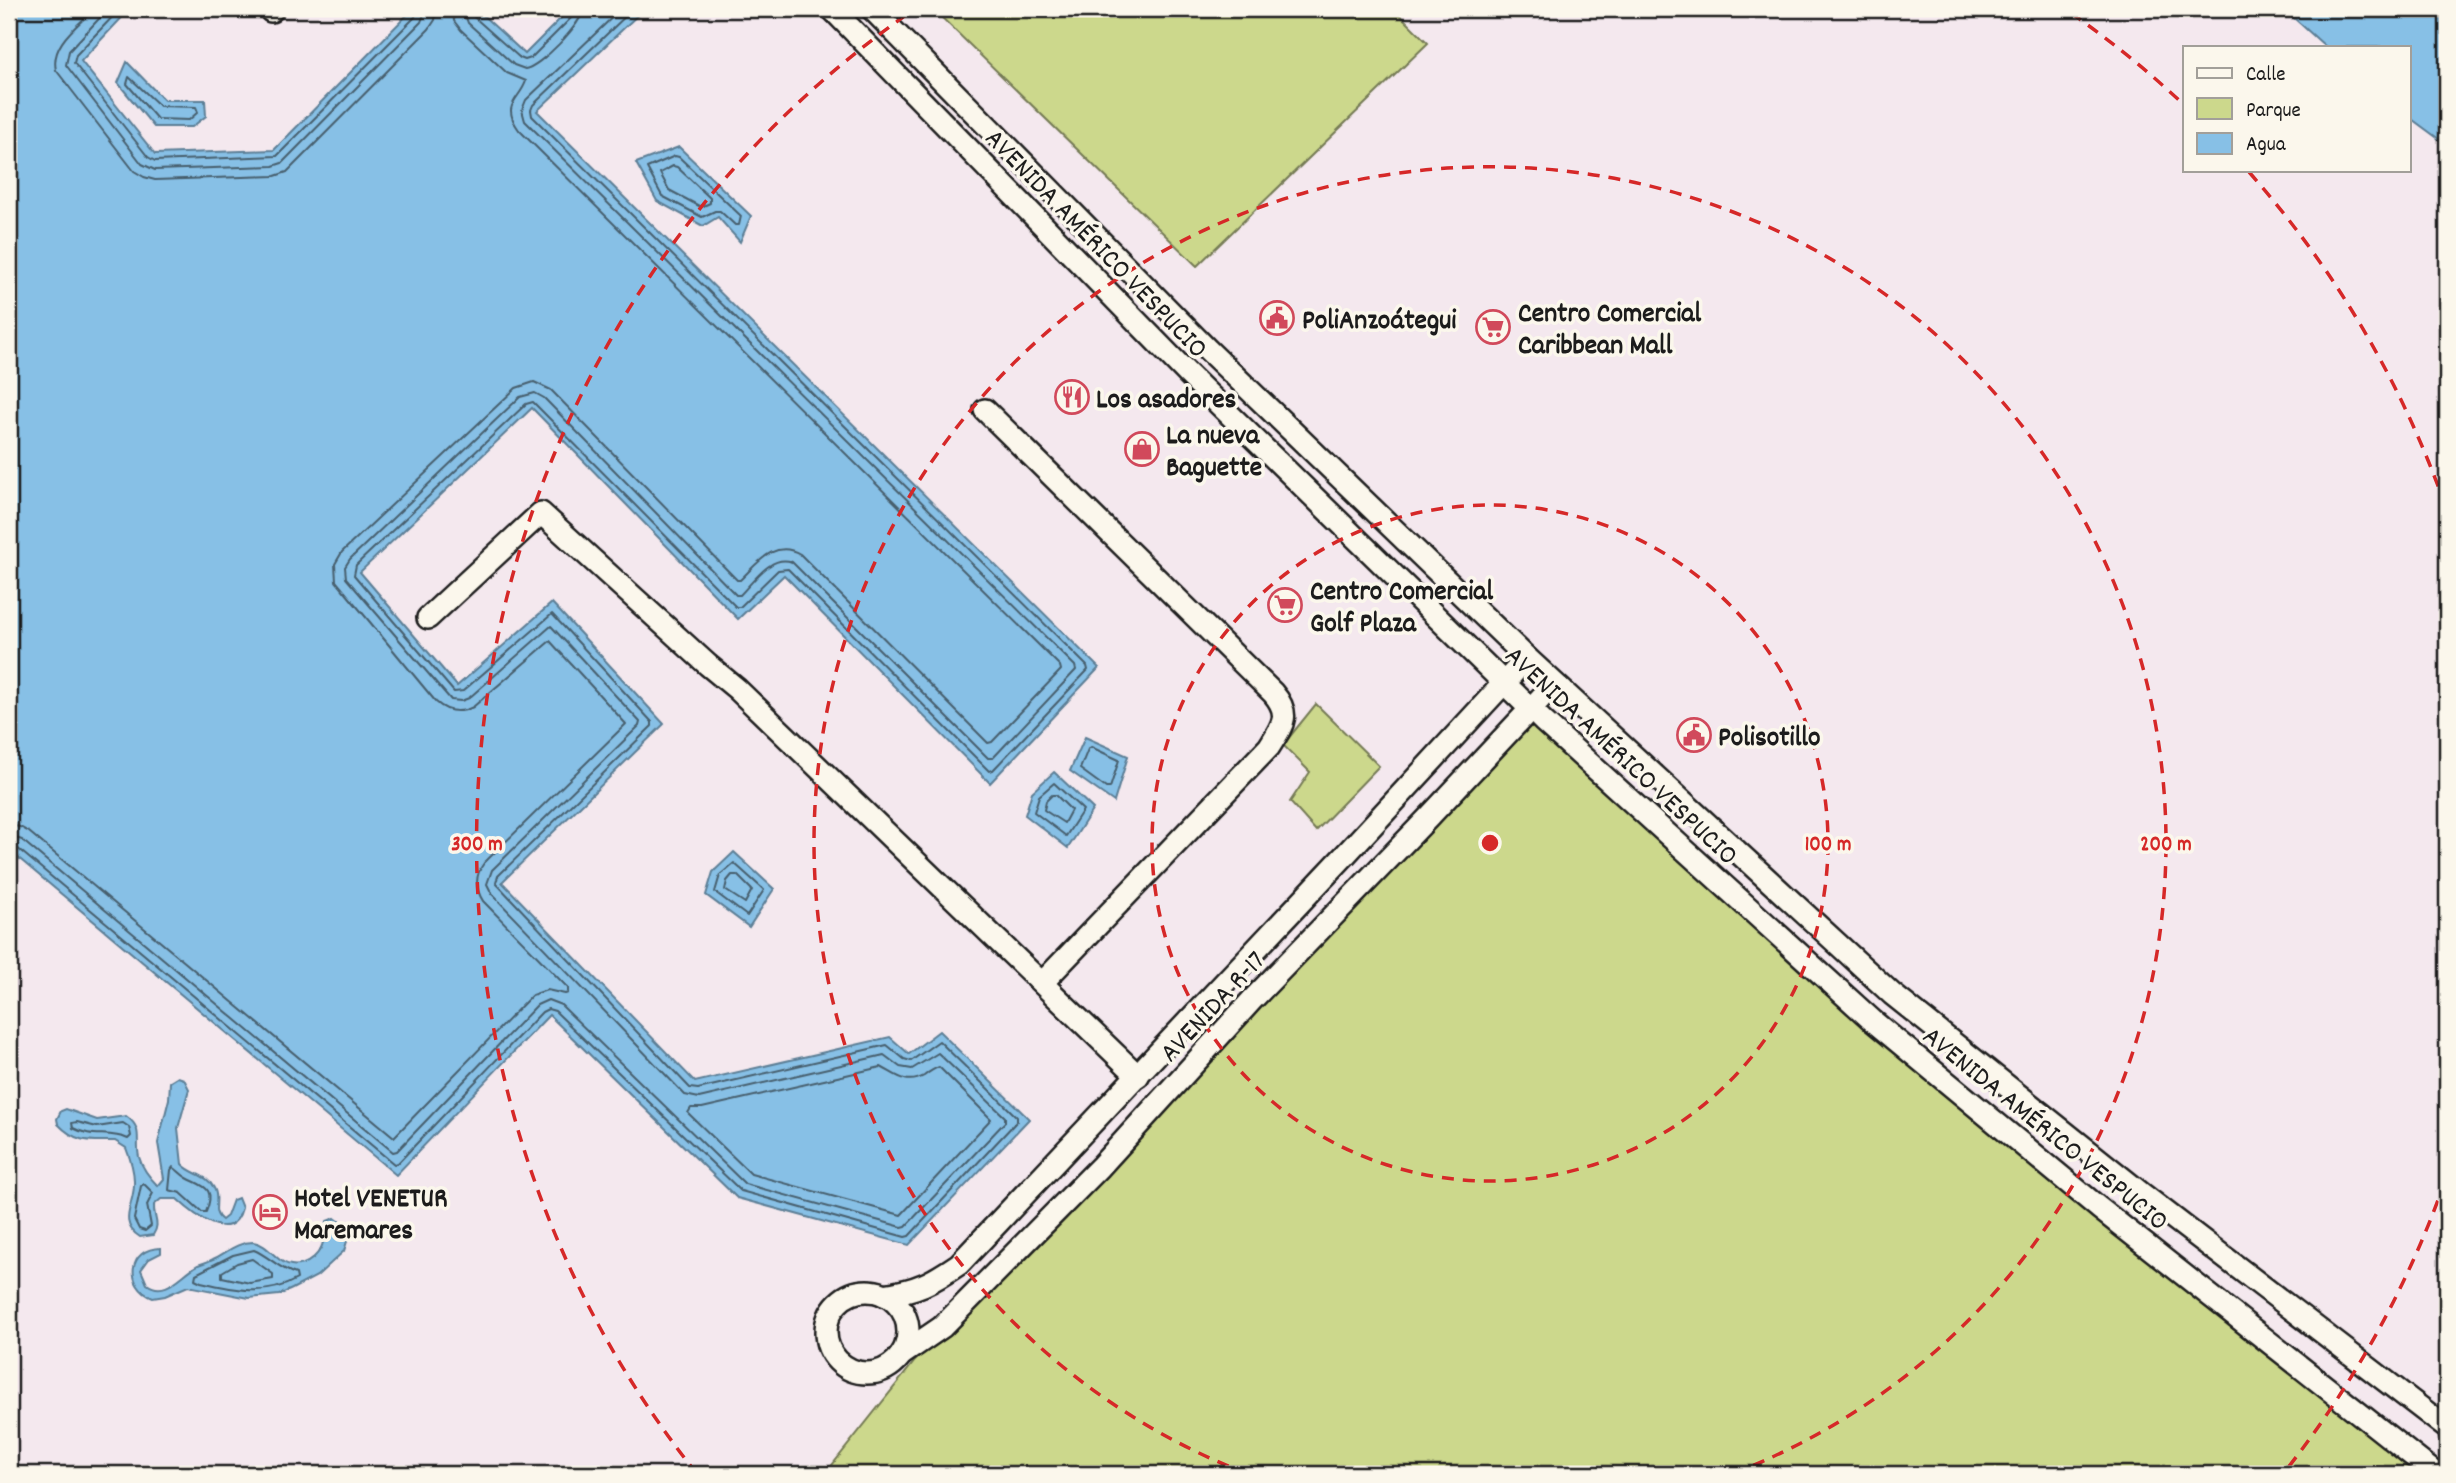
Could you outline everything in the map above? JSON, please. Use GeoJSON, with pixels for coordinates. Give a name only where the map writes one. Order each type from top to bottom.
{"type":"FeatureCollection","features":[{"type":"Feature","properties":{"kind":"street","name":"AVENIDA AMÉRICO VESPUCIO"},"geometry":{"type":"LineString","coordinates":[[832,9],[1187,373],[1530,708],[1873,1021],[2099,1208],[2436,1474]]}},
{"type":"Feature","properties":{"kind":"street","name":"AVENIDA AMÉRICO VESPUCIO"},"geometry":{"type":"LineString","coordinates":[[872,9],[1232,374],[1554,684],[1892,994],[2142,1194],[2447,1428]]}},
{"type":"Feature","properties":{"kind":"street"},"geometry":{"type":"LineString","coordinates":[[985,410],[1273,693],[1282,704],[1284,721],[1269,747],[1043,982]]}},
{"type":"Feature","properties":{"kind":"street"},"geometry":{"type":"LineString","coordinates":[[428,618],[541,513],[737,689],[1138,1076]]}},
{"type":"Feature","properties":{"kind":"street","name":"AVENIDA R-17"},"geometry":{"type":"LineString","coordinates":[[1527,658],[959,1264],[931,1283],[911,1291],[884,1295],[872,1291],[859,1292],[839,1301],[829,1315],[825,1329],[832,1355],[842,1366],[863,1373],[884,1370],[942,1327],[1115,1152],[1252,1000],[1554,684]]}},
{"type":"Feature","properties":{"kind":"street"},"geometry":{"type":"LineString","coordinates":[[959,1264],[983,1287]]}},
{"type":"Feature","properties":{"kind":"street"},"geometry":{"type":"LineString","coordinates":[[884,1295],[896,1303],[906,1322],[907,1342],[901,1355]]}},
{"type":"Feature","properties":{"kind":"green space"},"geometry":{"type":"Polygon","coordinates":[[[933,9],[1394,9],[1428,43],[1197,266],[933,9]]]}},
{"type":"Feature","properties":{"kind":"green space"},"geometry":{"type":"Polygon","coordinates":[[[1316,704],[1379,766],[1316,831],[1290,802],[1310,772],[1283,745],[1316,704]]]}},
{"type":"Feature","properties":{"kind":"green space"},"geometry":{"type":"Polygon","coordinates":[[[1530,708],[1873,1021],[2436,1474],[825,1474],[915,1361],[1530,708]]]}},
{"type":"Feature","properties":{"kind":"water"},"geometry":{"type":"Polygon","coordinates":[[[9,9],[130,9],[81,61],[155,154],[274,150],[413,9],[476,9],[525,54],[570,9],[644,9],[537,111],[1099,668],[990,783],[784,575],[738,619],[532,408],[360,572],[457,686],[552,603],[664,724],[502,882],[695,1082],[890,1037],[909,1054],[939,1031],[1029,1119],[909,1245],[737,1198],[549,1015],[396,1175],[9,850],[9,9]]]}},
{"type":"Feature","properties":{"kind":"water"},"geometry":{"type":"Polygon","coordinates":[[[2284,9],[2447,9],[2447,145],[2410,118],[2410,46],[2325,46],[2284,9]]]}},
{"type":"Feature","properties":{"kind":"water"},"geometry":{"type":"Polygon","coordinates":[[[127,62],[164,100],[205,100],[206,116],[192,127],[154,127],[118,83],[127,62]]]}},
{"type":"Feature","properties":{"kind":"water"},"geometry":{"type":"Polygon","coordinates":[[[679,147],[751,216],[740,242],[718,217],[703,226],[657,201],[636,163],[679,147]]]}},
{"type":"Feature","properties":{"kind":"water"},"geometry":{"type":"Polygon","coordinates":[[[1085,737],[1128,756],[1114,802],[1070,771],[1085,737]]]}},
{"type":"Feature","properties":{"kind":"water"},"geometry":{"type":"Polygon","coordinates":[[[1054,772],[1093,809],[1068,848],[1025,815],[1032,792],[1054,772]]]}},
{"type":"Feature","properties":{"kind":"water"},"geometry":{"type":"Polygon","coordinates":[[[734,852],[774,889],[749,927],[706,895],[713,872],[734,852]]]}},
{"type":"Feature","properties":{"kind":"water"},"geometry":{"type":"Polygon","coordinates":[[[178,1077],[184,1079],[189,1089],[178,1128],[182,1164],[211,1183],[216,1193],[218,1217],[222,1220],[227,1216],[233,1200],[238,1198],[242,1208],[237,1219],[230,1225],[221,1226],[192,1212],[177,1199],[161,1199],[154,1205],[157,1224],[153,1235],[140,1237],[129,1225],[134,1181],[126,1148],[115,1141],[78,1138],[58,1124],[57,1119],[61,1111],[66,1109],[97,1120],[126,1116],[137,1130],[142,1165],[158,1186],[164,1179],[158,1143],[169,1099],[170,1082],[178,1077]]]}},
{"type":"Feature","properties":{"kind":"water"},"geometry":{"type":"Polygon","coordinates":[[[335,1218],[346,1226],[349,1235],[344,1251],[317,1276],[279,1295],[249,1298],[188,1286],[153,1298],[144,1293],[134,1277],[136,1261],[141,1254],[161,1248],[161,1253],[149,1259],[141,1270],[147,1284],[154,1288],[167,1287],[198,1265],[247,1242],[261,1244],[280,1260],[291,1265],[303,1264],[317,1254],[323,1242],[327,1221],[335,1218]]]}},
{"type":"Feature","properties":{"kind":"place","name":"PoliAnzoátegui"},"geometry":{"type":"Point","coordinates":[1277,318]}},
{"type":"Feature","properties":{"kind":"place","name":"Centro Comercial Caribbean Mall"},"geometry":{"type":"Point","coordinates":[1493,327]}},
{"type":"Feature","properties":{"kind":"place","name":"Los asadores"},"geometry":{"type":"Point","coordinates":[1072,397]}},
{"type":"Feature","properties":{"kind":"place","name":"La nueva Baguette"},"geometry":{"type":"Point","coordinates":[1142,449]}},
{"type":"Feature","properties":{"kind":"place","name":"Centro Comercial Golf Plaza"},"geometry":{"type":"Point","coordinates":[1285,605]}},
{"type":"Feature","properties":{"kind":"place","name":"Polisotillo"},"geometry":{"type":"Point","coordinates":[1694,735]}},
{"type":"Feature","properties":{"kind":"place","name":"Hotel VENETUR Maremares"},"geometry":{"type":"Point","coordinates":[270,1212]}}]}
